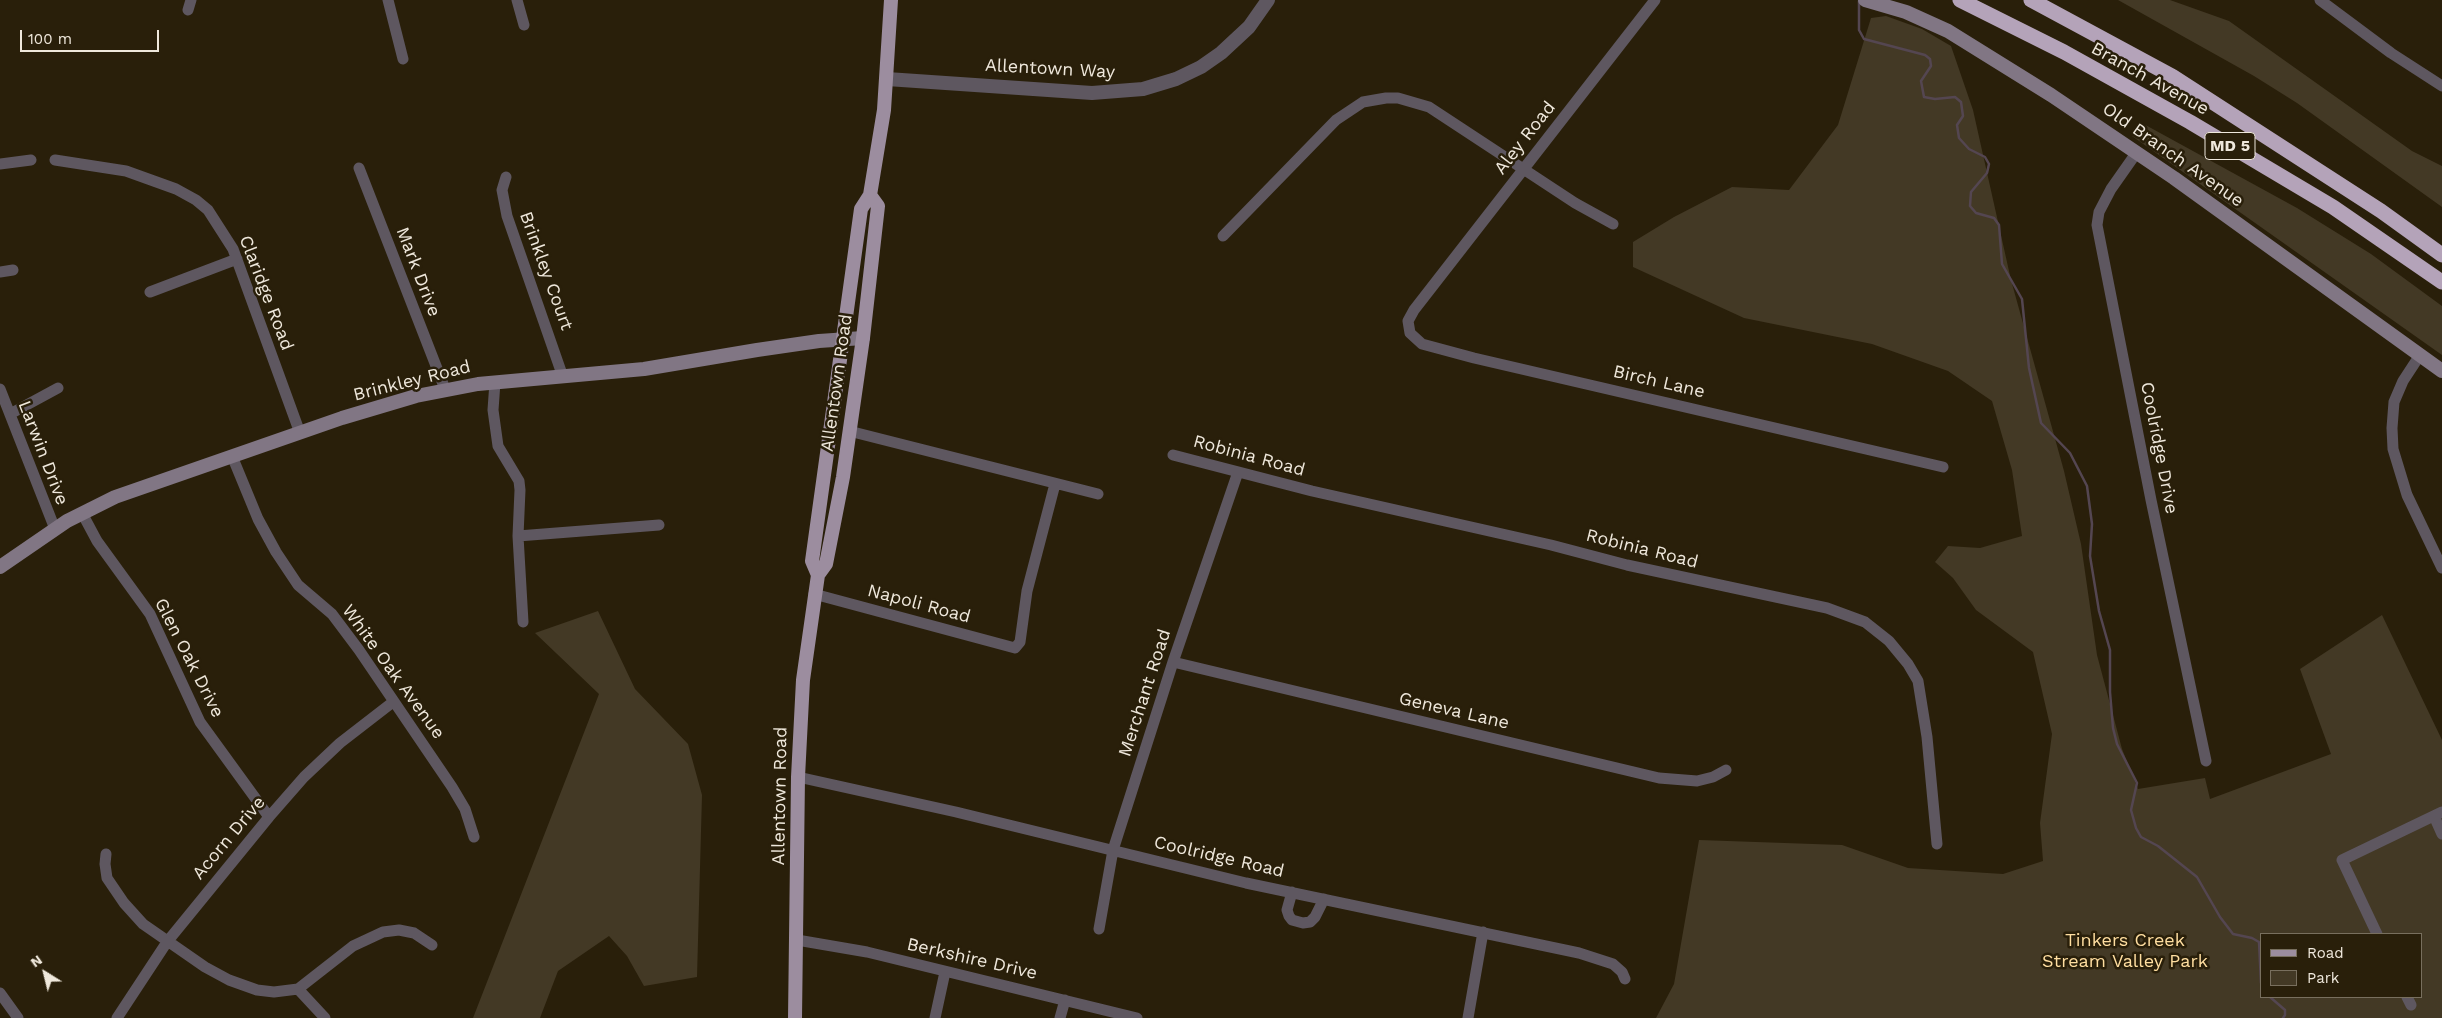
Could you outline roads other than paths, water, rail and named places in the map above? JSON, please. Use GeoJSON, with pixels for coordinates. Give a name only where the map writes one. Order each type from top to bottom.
{"type":"FeatureCollection","features":[{"type":"Feature","properties":{"kind":"highway","name":"Branch Avenue"},"geometry":{"type":"LineString","coordinates":[[1960,0],[2064,52],[2207,132],[2333,207],[2442,282]]}},
{"type":"Feature","properties":{"kind":"highway","name":"Branch Avenue"},"geometry":{"type":"LineString","coordinates":[[2031,0],[2172,76],[2381,211],[2442,255]]}},
{"type":"Feature","properties":{"kind":"main road","name":"Allentown Road"},"geometry":{"type":"LineString","coordinates":[[818,575],[812,562],[861,209],[870,195],[884,110],[891,0]]}},
{"type":"Feature","properties":{"kind":"main road","name":"Old Branch Avenue"},"geometry":{"type":"LineString","coordinates":[[1865,0],[1906,12],[1948,31],[2042,89],[2137,152],[2328,287],[2442,371]]}},
{"type":"Feature","properties":{"kind":"main road","name":"Allentown Road"},"geometry":{"type":"LineString","coordinates":[[796,1018],[798,777],[802,688],[814,594],[818,575],[826,564],[850,432],[863,338],[878,206],[870,195]]}},
{"type":"Feature","properties":{"kind":"main road","name":"Brinkley Road"},"geometry":{"type":"LineString","coordinates":[[0,567],[54,529],[82,513],[135,489],[388,404],[444,389],[495,382],[659,367],[757,350],[863,338]]}},
{"type":"Feature","properties":{"kind":"street"},"geometry":{"type":"LineString","coordinates":[[388,0],[404,59]]}},
{"type":"Feature","properties":{"kind":"street"},"geometry":{"type":"LineString","coordinates":[[517,0],[524,25]]}},
{"type":"Feature","properties":{"kind":"street","name":"Allentown Way"},"geometry":{"type":"LineString","coordinates":[[887,79],[1092,93],[1143,89],[1176,80],[1221,53],[1249,27],[1268,0]]}},
{"type":"Feature","properties":{"kind":"street","name":"Aley Road"},"geometry":{"type":"LineString","coordinates":[[1423,298],[1655,0]]}},
{"type":"Feature","properties":{"kind":"street"},"geometry":{"type":"LineString","coordinates":[[2320,0],[2391,53],[2442,86]]}},
{"type":"Feature","properties":{"kind":"street"},"geometry":{"type":"LineString","coordinates":[[1223,236],[1336,120],[1349,110],[1374,98],[1398,98],[1429,107],[1524,168],[1575,204],[1613,224]]}},
{"type":"Feature","properties":{"kind":"street","name":"Coolridge Drive"},"geometry":{"type":"LineString","coordinates":[[2137,152],[2111,190],[2099,212],[2096,225],[2206,761]]}},
{"type":"Feature","properties":{"kind":"street"},"geometry":{"type":"LineString","coordinates":[[0,164],[31,160]]}},
{"type":"Feature","properties":{"kind":"street","name":"Claridge Road"},"geometry":{"type":"LineString","coordinates":[[55,160],[126,171],[176,189],[196,200],[217,221],[237,259],[300,433]]}},
{"type":"Feature","properties":{"kind":"street","name":"Mark Drive"},"geometry":{"type":"LineString","coordinates":[[359,168],[444,389]]}},
{"type":"Feature","properties":{"kind":"street","name":"Brinkley Court"},"geometry":{"type":"LineString","coordinates":[[506,177],[502,190],[506,210],[563,377]]}},
{"type":"Feature","properties":{"kind":"street"},"geometry":{"type":"LineString","coordinates":[[150,292],[237,259]]}},
{"type":"Feature","properties":{"kind":"street"},"geometry":{"type":"LineString","coordinates":[[0,272],[13,270]]}},
{"type":"Feature","properties":{"kind":"street","name":"Birch Lane"},"geometry":{"type":"LineString","coordinates":[[1423,298],[1410,316],[1408,327],[1416,340],[1436,348],[1943,467]]}},
{"type":"Feature","properties":{"kind":"street"},"geometry":{"type":"LineString","coordinates":[[2420,355],[2403,381],[2394,402],[2393,449],[2407,496],[2442,568]]}},
{"type":"Feature","properties":{"kind":"street"},"geometry":{"type":"LineString","coordinates":[[495,382],[493,410],[498,446],[519,481],[518,536],[523,622]]}},
{"type":"Feature","properties":{"kind":"street"},"geometry":{"type":"LineString","coordinates":[[10,414],[58,388]]}},
{"type":"Feature","properties":{"kind":"street","name":"Larwin Drive"},"geometry":{"type":"LineString","coordinates":[[0,389],[54,529]]}},
{"type":"Feature","properties":{"kind":"street"},"geometry":{"type":"LineString","coordinates":[[850,432],[1098,494]]}},
{"type":"Feature","properties":{"kind":"street","name":"Robinia Road"},"geometry":{"type":"LineString","coordinates":[[1173,455],[1627,565],[1827,608],[1865,622],[1889,641],[1908,664],[1918,681],[1927,737],[1937,844]]}},
{"type":"Feature","properties":{"kind":"street","name":"White Oak Avenue"},"geometry":{"type":"LineString","coordinates":[[232,456],[258,519],[281,559],[302,588],[322,605],[342,627],[393,702],[421,739],[459,799],[470,820],[474,837]]}},
{"type":"Feature","properties":{"kind":"street","name":"Merchant Road"},"geometry":{"type":"LineString","coordinates":[[1099,929],[1113,850],[1173,662],[1238,472]]}},
{"type":"Feature","properties":{"kind":"street","name":"Napoli Road"},"geometry":{"type":"LineString","coordinates":[[814,594],[1014,648],[1020,642],[1027,591],[1055,484]]}},
{"type":"Feature","properties":{"kind":"street","name":"Glen Oak Drive"},"geometry":{"type":"LineString","coordinates":[[82,513],[97,541],[150,614],[200,722],[269,817]]}},
{"type":"Feature","properties":{"kind":"street"},"geometry":{"type":"LineString","coordinates":[[518,536],[659,526]]}},
{"type":"Feature","properties":{"kind":"street","name":"Geneva Lane"},"geometry":{"type":"LineString","coordinates":[[1173,662],[1665,779],[1697,781],[1712,777],[1726,770]]}},
{"type":"Feature","properties":{"kind":"street","name":"Acorn Drive"},"geometry":{"type":"LineString","coordinates":[[117,1018],[167,942],[269,817],[304,777],[340,743],[393,702]]}},
{"type":"Feature","properties":{"kind":"street","name":"Coolridge Road"},"geometry":{"type":"LineString","coordinates":[[798,777],[956,812],[1292,892],[1483,932],[1608,962],[1618,967],[1625,979]]}},
{"type":"Feature","properties":{"kind":"street"},"geometry":{"type":"LineString","coordinates":[[2377,933],[2342,860],[2438,814],[2442,834]]}},
{"type":"Feature","properties":{"kind":"street"},"geometry":{"type":"LineString","coordinates":[[106,854],[107,878],[115,891],[136,916],[167,942],[204,967],[238,983],[274,992],[298,989],[354,946],[383,932],[399,930],[414,933],[432,945]]}},
{"type":"Feature","properties":{"kind":"street"},"geometry":{"type":"LineString","coordinates":[[1292,892],[1287,910],[1289,916],[1292,920],[1304,923],[1310,922],[1316,917],[1324,899]]}},
{"type":"Feature","properties":{"kind":"street"},"geometry":{"type":"LineString","coordinates":[[1468,1018],[1483,932]]}},
{"type":"Feature","properties":{"kind":"street","name":"Berkshire Drive"},"geometry":{"type":"LineString","coordinates":[[797,940],[851,949],[1137,1018]]}},
{"type":"Feature","properties":{"kind":"street"},"geometry":{"type":"LineString","coordinates":[[935,1018],[945,972]]}},
{"type":"Feature","properties":{"kind":"street"},"geometry":{"type":"LineString","coordinates":[[298,989],[325,1018]]}},
{"type":"Feature","properties":{"kind":"street"},"geometry":{"type":"LineString","coordinates":[[0,993],[18,1018]]}},
{"type":"Feature","properties":{"kind":"street"},"geometry":{"type":"LineString","coordinates":[[1060,1018],[1065,1000]]}},
{"type":"Feature","properties":{"kind":"waterway"},"geometry":{"type":"LineString","coordinates":[[1859,1],[1859,30],[1864,39],[1925,55],[1930,59],[1931,66],[1921,81],[1924,97],[1935,99],[1955,97],[1961,102],[1963,116],[1957,125],[1959,138],[1969,149],[1985,157],[1989,164],[1987,173],[1971,192],[1970,206],[1976,213],[1994,218],[1999,225],[2002,264],[2022,299],[2029,368],[2041,423],[2070,453],[2087,486],[2092,524],[2090,556],[2099,611],[2110,650],[2110,692],[2113,728],[2117,744],[2137,783],[2131,810],[2136,828],[2141,837],[2158,846],[2197,877],[2220,917],[2233,934],[2252,938],[2259,942],[2260,962]]}},
{"type":"Feature","properties":{"kind":"waterway"},"geometry":{"type":"LineString","coordinates":[[2271,998],[2285,1010],[2283,1018]]}},
{"type":"Feature","properties":{"kind":"park label","name":"Tinkers Creek Stream Valley Park"},"geometry":{"type":"Point","coordinates":[2125,951]}}]}
